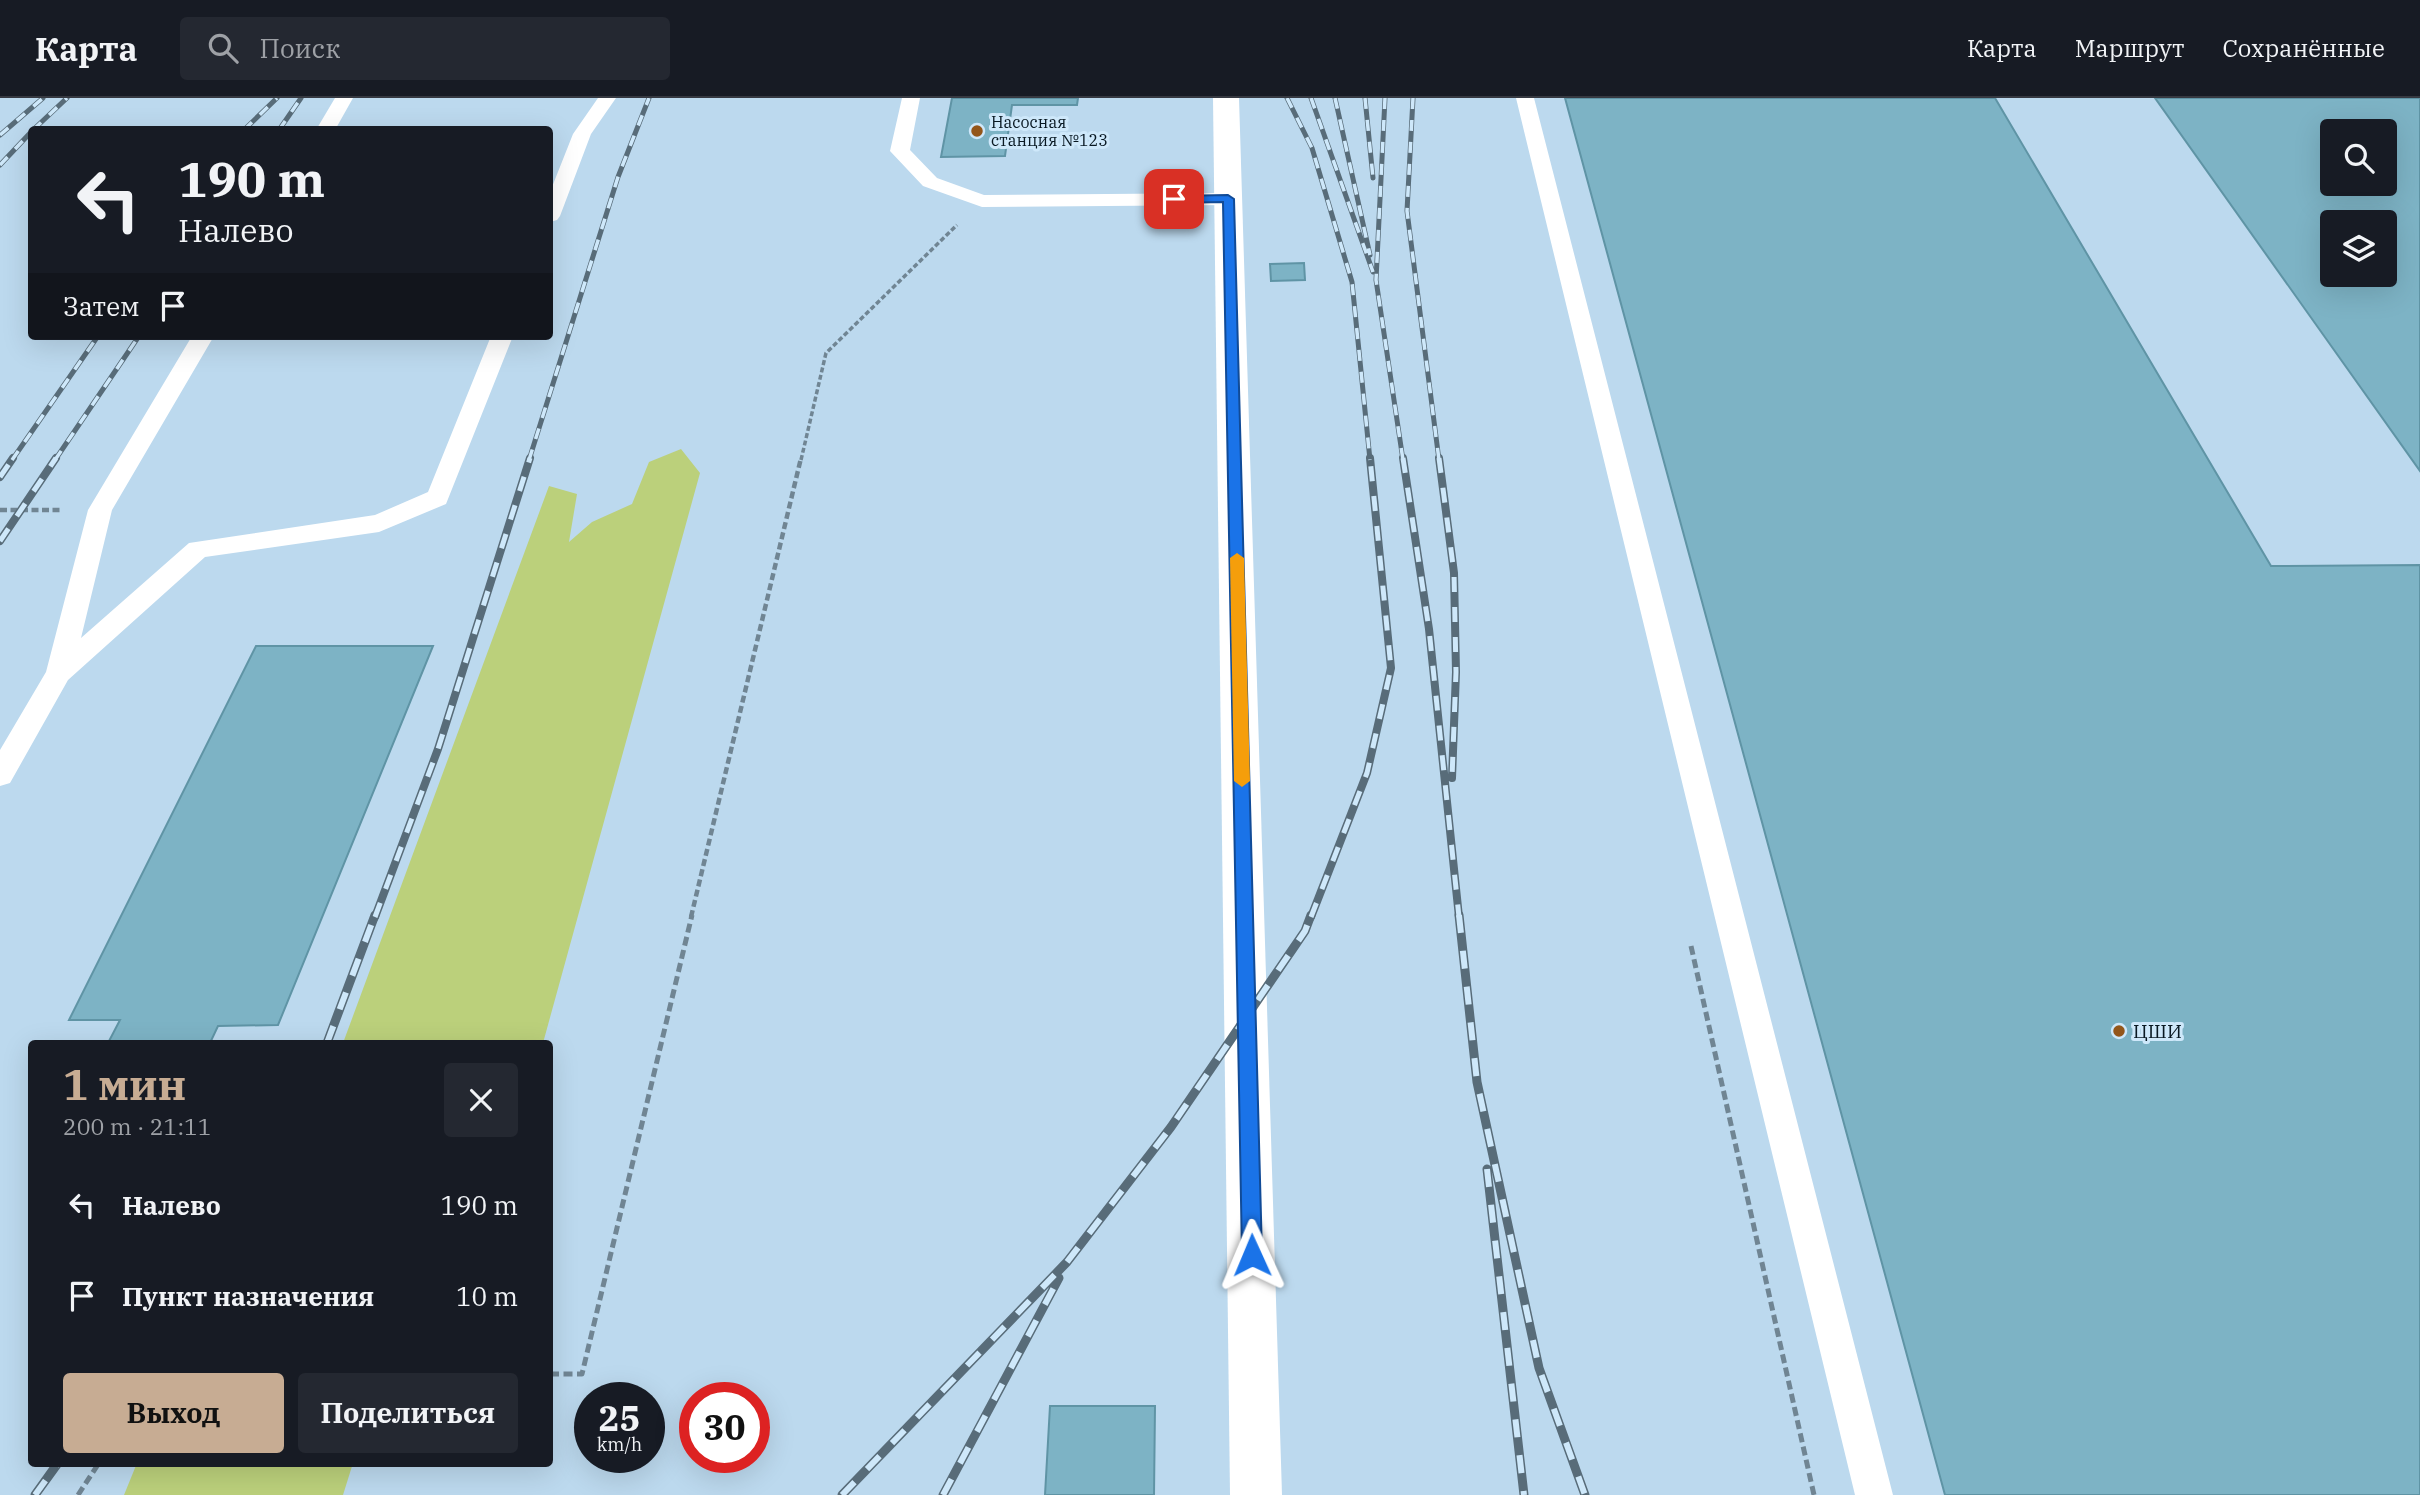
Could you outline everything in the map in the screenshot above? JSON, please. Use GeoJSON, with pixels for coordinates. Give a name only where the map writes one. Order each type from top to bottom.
{"type":"FeatureCollection","features":[{"type":"Feature","properties":{"kind":"street"},"geometry":{"type":"LineString","coordinates":[[1226,98],[1256,1495]]}},
{"type":"Feature","properties":{"kind":"lane"},"geometry":{"type":"LineString","coordinates":[[327,126],[344,98]]}},
{"type":"Feature","properties":{"kind":"lane"},"geometry":{"type":"LineString","coordinates":[[553,208],[582,134],[607,98]]}},
{"type":"Feature","properties":{"kind":"lane"},"geometry":{"type":"LineString","coordinates":[[911,98],[900,151],[930,182],[982,201],[1228,199]]}},
{"type":"Feature","properties":{"kind":"lane"},"geometry":{"type":"LineString","coordinates":[[1525,98],[1874,1495]]}},
{"type":"Feature","properties":{"kind":"lane"},"geometry":{"type":"LineString","coordinates":[[0,775],[59,673],[100,510],[201,340]]}},
{"type":"Feature","properties":{"kind":"lane"},"geometry":{"type":"LineString","coordinates":[[59,673],[198,549],[379,523],[438,498],[500,340]]}},
{"type":"Feature","properties":{"kind":"path"},"geometry":{"type":"LineString","coordinates":[[553,1374],[582,1374],[826,353],[982,201]]}},
{"type":"Feature","properties":{"kind":"path"},"geometry":{"type":"LineString","coordinates":[[0,510],[100,510]]}},
{"type":"Feature","properties":{"kind":"path"},"geometry":{"type":"LineString","coordinates":[[78,1495],[96,1467]]}},
{"type":"Feature","properties":{"kind":"shaded area"},"geometry":{"type":"Polygon","coordinates":[[[0,98],[2420,98],[2420,1495],[0,1495],[0,98]]]}},
{"type":"Feature","properties":{"kind":"green space"},"geometry":{"type":"Polygon","coordinates":[[[681,449],[700,473],[544,1040],[344,1040],[549,486],[577,494],[569,542],[592,522],[632,504],[649,462],[681,449]]]}},
{"type":"Feature","properties":{"kind":"green space"},"geometry":{"type":"Polygon","coordinates":[[[135,1467],[352,1467],[343,1495],[124,1495],[135,1467]]]}},
{"type":"Feature","properties":{"kind":"building","name":"Насосная станция №123"},"geometry":{"type":"Polygon","coordinates":[[[952,98],[1078,98],[1077,105],[1012,105],[1005,156],[941,157],[952,98]]]}},
{"type":"Feature","properties":{"kind":"building","name":"ЦШИ"},"geometry":{"type":"Polygon","coordinates":[[[1565,98],[1995,98],[2271,566],[2420,565],[2420,1495],[1945,1495],[1565,98]]]}},
{"type":"Feature","properties":{"kind":"building"},"geometry":{"type":"Polygon","coordinates":[[[2155,98],[2420,98],[2420,471],[2155,98]]]}},
{"type":"Feature","properties":{"kind":"building"},"geometry":{"type":"Polygon","coordinates":[[[1304,263],[1305,280],[1271,281],[1270,264],[1304,263]]]}},
{"type":"Feature","properties":{"kind":"building"},"geometry":{"type":"Polygon","coordinates":[[[256,646],[433,646],[278,1025],[218,1026],[211,1040],[110,1040],[120,1020],[69,1020],[256,646]]]}},
{"type":"Feature","properties":{"kind":"building"},"geometry":{"type":"Polygon","coordinates":[[[1050,1406],[1155,1406],[1154,1495],[1045,1495],[1050,1406]]]}},
{"type":"Feature","properties":{"kind":"railway"},"geometry":{"type":"LineString","coordinates":[[0,135],[43,98]]}},
{"type":"Feature","properties":{"kind":"railway"},"geometry":{"type":"LineString","coordinates":[[37,126],[67,98]]}},
{"type":"Feature","properties":{"kind":"railway"},"geometry":{"type":"LineString","coordinates":[[248,126],[277,98]]}},
{"type":"Feature","properties":{"kind":"railway"},"geometry":{"type":"LineString","coordinates":[[282,126],[301,98]]}},
{"type":"Feature","properties":{"kind":"railway"},"geometry":{"type":"LineString","coordinates":[[529,460],[618,177],[649,98]]}},
{"type":"Feature","properties":{"kind":"railway"},"geometry":{"type":"LineString","coordinates":[[1287,98],[1312,148],[1352,282],[1370,460]]}},
{"type":"Feature","properties":{"kind":"railway"},"geometry":{"type":"LineString","coordinates":[[1311,98],[1373,272]]}},
{"type":"Feature","properties":{"kind":"railway"},"geometry":{"type":"LineString","coordinates":[[1335,98],[1370,255]]}},
{"type":"Feature","properties":{"kind":"railway"},"geometry":{"type":"LineString","coordinates":[[1365,98],[1373,178]]}},
{"type":"Feature","properties":{"kind":"railway"},"geometry":{"type":"LineString","coordinates":[[1385,98],[1376,280],[1403,460]]}},
{"type":"Feature","properties":{"kind":"railway"},"geometry":{"type":"LineString","coordinates":[[1413,98],[1407,211],[1439,460]]}},
{"type":"Feature","properties":{"kind":"railway"},"geometry":{"type":"LineString","coordinates":[[0,165],[28,135]]}},
{"type":"Feature","properties":{"kind":"railway"},"geometry":{"type":"LineString","coordinates":[[12,460],[95,340]]}},
{"type":"Feature","properties":{"kind":"railway"},"geometry":{"type":"LineString","coordinates":[[55,460],[136,340]]}},
{"type":"Feature","properties":{"kind":"railway"},"geometry":{"type":"LineString","coordinates":[[0,477],[13,458]]}},
{"type":"Feature","properties":{"kind":"railway"},"geometry":{"type":"LineString","coordinates":[[0,541],[56,458]]}},
{"type":"Feature","properties":{"kind":"railway"},"geometry":{"type":"LineString","coordinates":[[375,917],[438,749],[530,458]]}},
{"type":"Feature","properties":{"kind":"railway"},"geometry":{"type":"LineString","coordinates":[[1311,917],[1367,773],[1391,668],[1370,458]]}},
{"type":"Feature","properties":{"kind":"railway"},"geometry":{"type":"LineString","coordinates":[[1403,458],[1429,629],[1459,917]]}},
{"type":"Feature","properties":{"kind":"railway"},"geometry":{"type":"LineString","coordinates":[[1439,458],[1454,573],[1456,672],[1452,778]]}},
{"type":"Feature","properties":{"kind":"railway"},"geometry":{"type":"LineString","coordinates":[[328,1040],[375,915]]}},
{"type":"Feature","properties":{"kind":"railway"},"geometry":{"type":"LineString","coordinates":[[842,1495],[1067,1262],[1171,1127],[1305,931],[1311,915]]}},
{"type":"Feature","properties":{"kind":"railway"},"geometry":{"type":"LineString","coordinates":[[1459,915],[1477,1082],[1539,1368],[1585,1495]]}},
{"type":"Feature","properties":{"kind":"railway"},"geometry":{"type":"LineString","coordinates":[[1487,1169],[1524,1495]]}},
{"type":"Feature","properties":{"kind":"railway"},"geometry":{"type":"LineString","coordinates":[[943,1495],[1059,1278]]}},
{"type":"Feature","properties":{"kind":"railway"},"geometry":{"type":"LineString","coordinates":[[35,1495],[55,1467]]}},
{"type":"Feature","properties":{"kind":"slow traffic"},"geometry":{"type":"LineString","coordinates":[[1237,558],[1242,781]]}},
{"type":"Feature","properties":{"kind":"place","name":"Насосная станция №123"},"geometry":{"type":"Point","coordinates":[977,131]}},
{"type":"Feature","properties":{"kind":"place","name":"ЦШИ"},"geometry":{"type":"Point","coordinates":[2119,1031]}},
{"type":"Feature","properties":{"kind":"route"},"geometry":{"type":"LineString","coordinates":[[1174,199],[1228,199],[1252,1255]]}}]}
